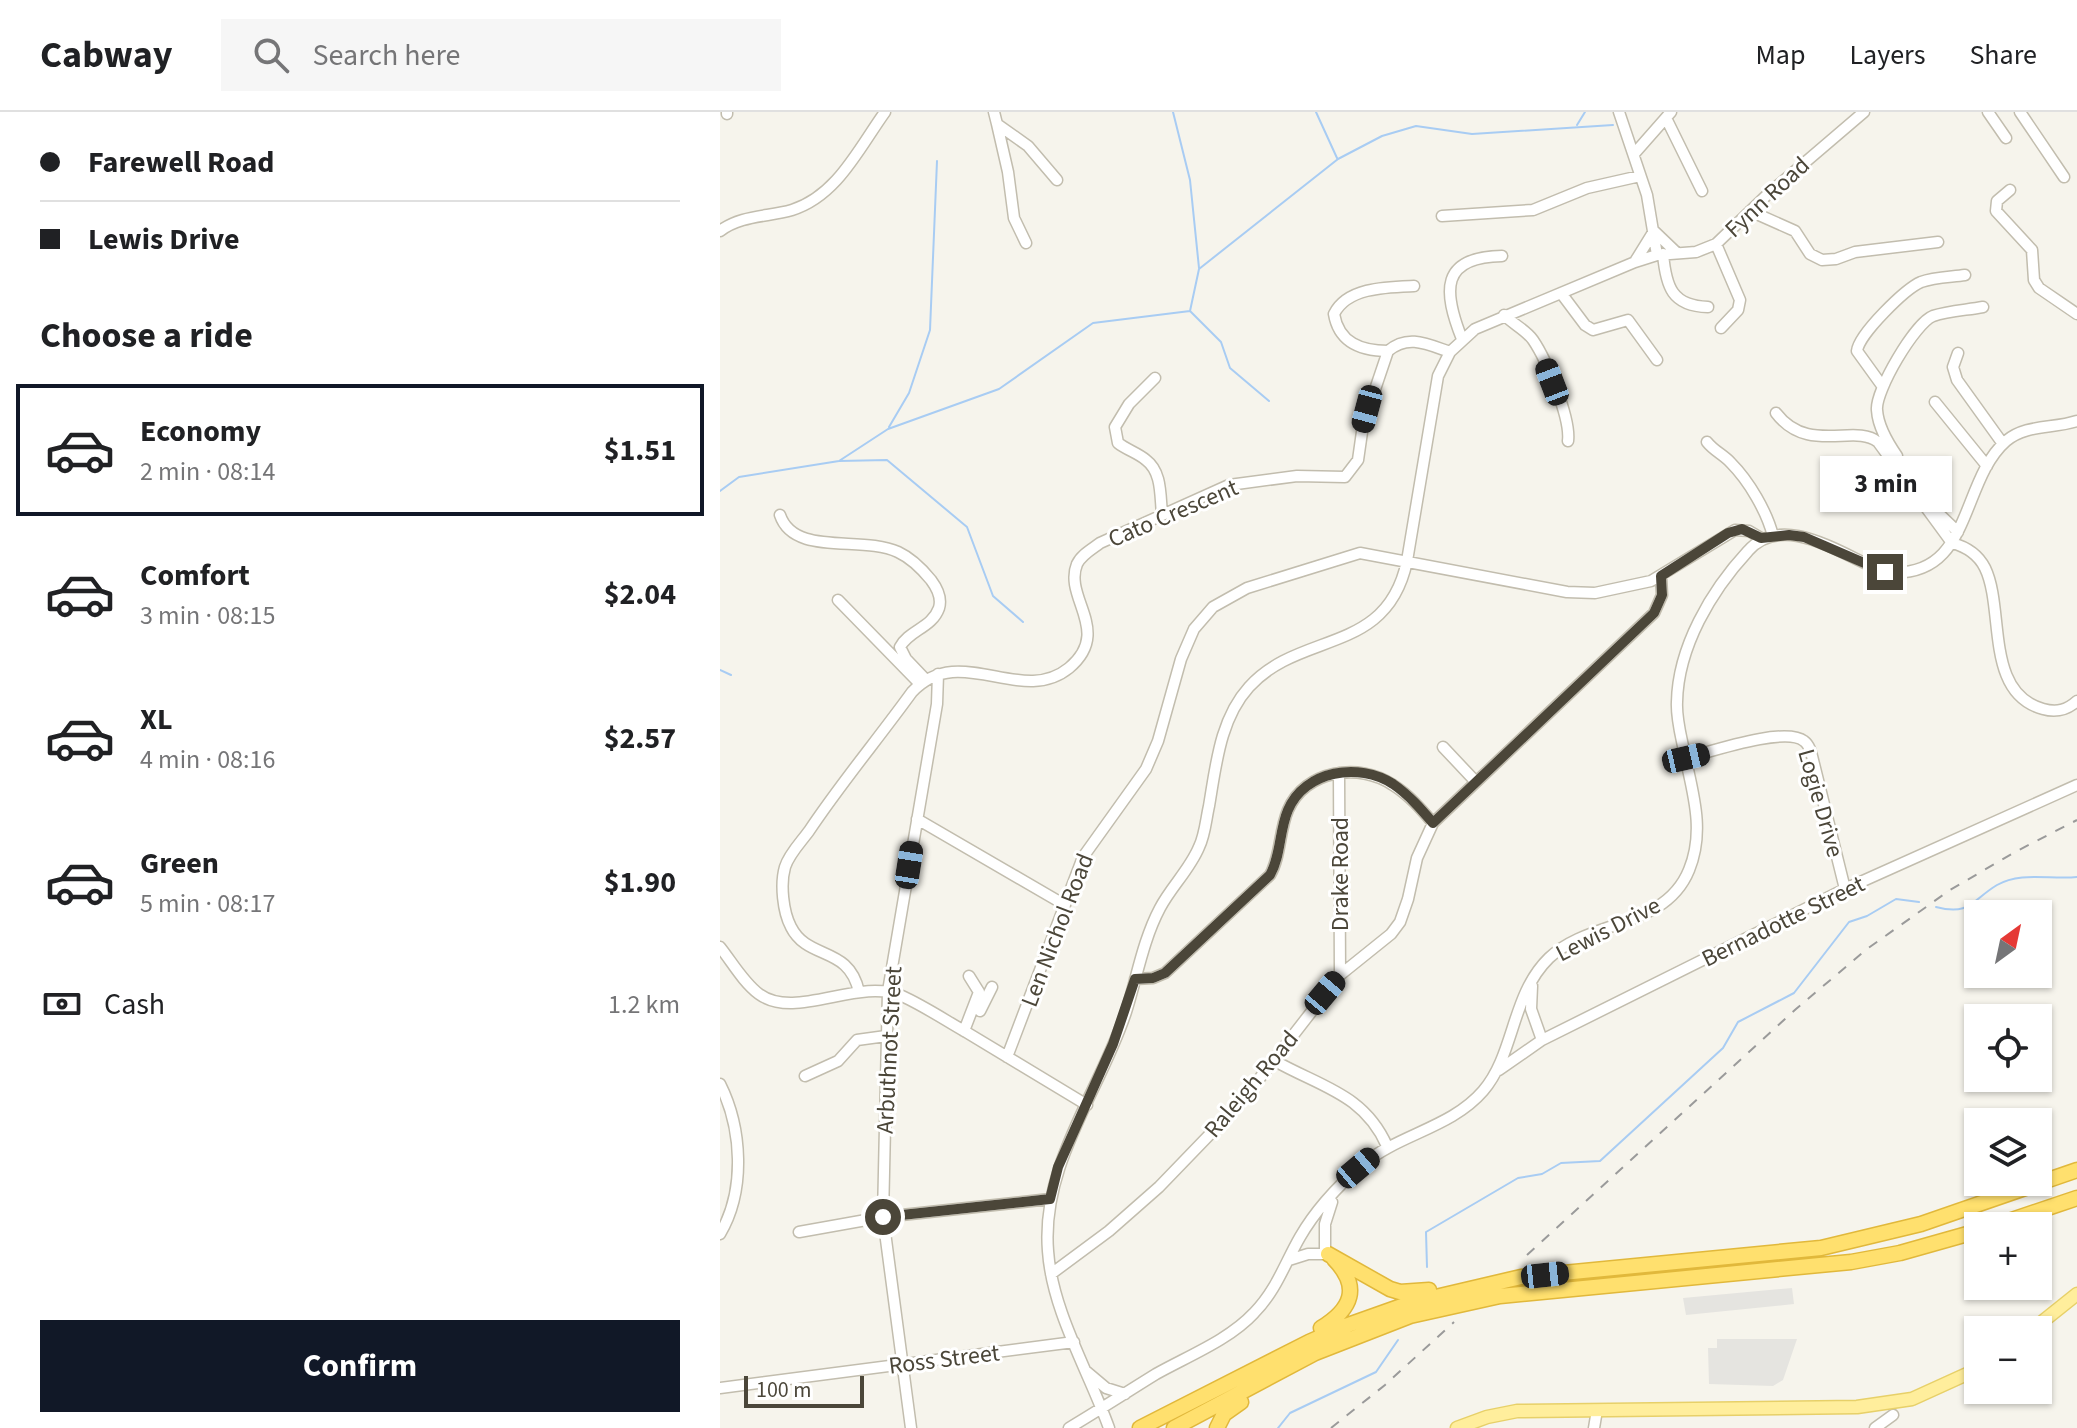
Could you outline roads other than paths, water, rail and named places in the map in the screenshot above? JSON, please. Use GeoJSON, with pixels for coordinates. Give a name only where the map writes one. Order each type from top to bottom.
{"type":"FeatureCollection","features":[{"type":"Feature","properties":{"kind":"highway"},"geometry":{"type":"LineString","coordinates":[[1326,1253],[1390,1289],[1418,1292],[1502,1280],[1821,1248],[1921,1224],[2077,1170]]}},
{"type":"Feature","properties":{"kind":"highway"},"geometry":{"type":"LineString","coordinates":[[2036,1212],[2077,1198]]}},
{"type":"Feature","properties":{"kind":"highway"},"geometry":{"type":"LineString","coordinates":[[1174,1428],[1315,1353],[1410,1316],[1500,1296],[1851,1262],[1900,1253],[1964,1235]]}},
{"type":"Feature","properties":{"kind":"highway"},"geometry":{"type":"LineString","coordinates":[[1270,1361],[1337,1318],[1344,1310],[1351,1295],[1348,1277],[1326,1253]]}},
{"type":"Feature","properties":{"kind":"highway"},"geometry":{"type":"LineString","coordinates":[[1140,1428],[1348,1325],[1410,1303],[1502,1280]]}},
{"type":"Feature","properties":{"kind":"highway"},"geometry":{"type":"LineString","coordinates":[[1217,1428],[1231,1408],[1348,1339]]}},
{"type":"Feature","properties":{"kind":"main road"},"geometry":{"type":"LineString","coordinates":[[2050,1316],[2077,1294]]}},
{"type":"Feature","properties":{"kind":"main road"},"geometry":{"type":"LineString","coordinates":[[1457,1428],[1487,1417],[1517,1411],[1857,1407],[1912,1399],[1964,1375]]}},
{"type":"Feature","properties":{"kind":"street"},"geometry":{"type":"LineString","coordinates":[[720,231],[740,220],[788,211],[826,192],[885,112]]}},
{"type":"Feature","properties":{"kind":"street"},"geometry":{"type":"LineString","coordinates":[[994,112],[1008,172],[1014,218],[1026,243]]}},
{"type":"Feature","properties":{"kind":"street"},"geometry":{"type":"LineString","coordinates":[[1619,112],[1647,195],[1665,280],[1671,291],[1688,304],[1708,307]]}},
{"type":"Feature","properties":{"kind":"street","name":"Fynn Road"},"geometry":{"type":"LineString","coordinates":[[1450,352],[1475,329],[1504,315],[1635,262],[1660,255],[1696,252],[1716,244],[1864,112]]}},
{"type":"Feature","properties":{"kind":"street"},"geometry":{"type":"LineString","coordinates":[[1988,112],[2006,138]]}},
{"type":"Feature","properties":{"kind":"street"},"geometry":{"type":"LineString","coordinates":[[2020,112],[2064,177]]}},
{"type":"Feature","properties":{"kind":"street"},"geometry":{"type":"LineString","coordinates":[[1634,154],[1669,115],[1702,191]]}},
{"type":"Feature","properties":{"kind":"street"},"geometry":{"type":"LineString","coordinates":[[997,124],[1028,146],[1057,180]]}},
{"type":"Feature","properties":{"kind":"street"},"geometry":{"type":"LineString","coordinates":[[1442,216],[1533,210],[1587,188],[1640,176]]}},
{"type":"Feature","properties":{"kind":"street"},"geometry":{"type":"LineString","coordinates":[[2010,190],[1995,204],[1996,211],[2032,250],[2034,280],[2039,288],[2077,314]]}},
{"type":"Feature","properties":{"kind":"street"},"geometry":{"type":"LineString","coordinates":[[1750,211],[1795,231],[1810,254],[1822,260],[1855,252],[1938,242]]}},
{"type":"Feature","properties":{"kind":"street"},"geometry":{"type":"LineString","coordinates":[[1654,231],[1677,253]]}},
{"type":"Feature","properties":{"kind":"street"},"geometry":{"type":"LineString","coordinates":[[1635,262],[1654,231]]}},
{"type":"Feature","properties":{"kind":"street"},"geometry":{"type":"LineString","coordinates":[[1716,244],[1740,300],[1738,310],[1721,328]]}},
{"type":"Feature","properties":{"kind":"street"},"geometry":{"type":"LineString","coordinates":[[1462,339],[1451,304],[1449,280],[1452,274],[1472,259],[1502,256]]}},
{"type":"Feature","properties":{"kind":"street"},"geometry":{"type":"LineString","coordinates":[[1883,387],[1857,351],[1862,339],[1912,287],[1925,281],[1965,275]]}},
{"type":"Feature","properties":{"kind":"street"},"geometry":{"type":"LineString","coordinates":[[1107,1424],[1051,1274],[1047,1230],[1058,1167],[1126,1012],[1154,919],[1200,846],[1224,727],[1236,703],[1271,667],[1352,634],[1376,618],[1398,591],[1407,561],[1438,376],[1450,352],[1424,342],[1406,341],[1388,351],[1353,345],[1343,335],[1334,314],[1338,306],[1348,299],[1371,290],[1414,286]]}},
{"type":"Feature","properties":{"kind":"street"},"geometry":{"type":"LineString","coordinates":[[1561,293],[1585,325],[1593,330],[1628,320],[1657,360]]}},
{"type":"Feature","properties":{"kind":"street"},"geometry":{"type":"LineString","coordinates":[[1955,537],[1890,445],[1878,421],[1876,408],[1883,387],[1922,323],[1933,316],[1983,307]]}},
{"type":"Feature","properties":{"kind":"street"},"geometry":{"type":"LineString","coordinates":[[1504,315],[1529,335],[1541,354],[1567,423],[1568,441]]}},
{"type":"Feature","properties":{"kind":"street","name":"Cato Crescent"},"geometry":{"type":"LineString","coordinates":[[859,992],[856,977],[847,965],[799,939],[791,928],[785,904],[785,866],[819,815],[923,682],[951,671],[1033,682],[1048,680],[1067,669],[1083,653],[1088,634],[1076,583],[1077,564],[1100,543],[1218,489],[1241,482],[1297,476],[1345,477],[1358,460],[1372,392],[1388,351]]}},
{"type":"Feature","properties":{"kind":"street"},"geometry":{"type":"LineString","coordinates":[[1958,353],[1953,367],[1957,380],[2003,444]]}},
{"type":"Feature","properties":{"kind":"street"},"geometry":{"type":"LineString","coordinates":[[1155,378],[1129,404],[1115,427],[1118,443],[1144,458],[1158,475],[1162,514]]}},
{"type":"Feature","properties":{"kind":"street"},"geometry":{"type":"LineString","coordinates":[[1935,402],[1987,466]]}},
{"type":"Feature","properties":{"kind":"street"},"geometry":{"type":"LineString","coordinates":[[1776,413],[1790,427],[1806,434],[1832,438],[1874,438],[1987,571],[2002,663],[2015,690],[2028,703],[2041,709],[2056,711],[2069,708],[2077,701]]}},
{"type":"Feature","properties":{"kind":"street"},"geometry":{"type":"LineString","coordinates":[[1761,538],[1804,537],[1864,564],[1896,573],[1926,566],[1955,537],[1987,466],[2003,444],[2015,434],[2032,428],[2077,421]]}},
{"type":"Feature","properties":{"kind":"street"},"geometry":{"type":"LineString","coordinates":[[1707,442],[1740,475],[1767,514],[1773,536]]}},
{"type":"Feature","properties":{"kind":"street"},"geometry":{"type":"LineString","coordinates":[[780,515],[786,527],[800,539],[879,546],[897,551],[922,569],[937,588],[939,608],[926,627],[904,640],[900,647],[923,682]]}},
{"type":"Feature","properties":{"kind":"street","name":"Len Nichol Road"},"geometry":{"type":"LineString","coordinates":[[1007,1057],[1083,857],[1146,769],[1158,741],[1181,659],[1202,617],[1213,607],[1247,588],[1352,553],[1580,593],[1633,587],[1661,576],[1735,530],[1749,531],[1761,538]]}},
{"type":"Feature","properties":{"kind":"street","name":"Lewis Drive"},"geometry":{"type":"LineString","coordinates":[[1069,1428],[1248,1319],[1268,1297],[1310,1222],[1344,1183],[1387,1146],[1455,1115],[1471,1104],[1498,1071],[1522,997],[1551,956],[1575,941],[1642,916],[1681,885],[1694,856],[1698,835],[1695,798],[1676,705],[1679,673],[1687,648],[1713,597],[1748,550],[1761,538]]}},
{"type":"Feature","properties":{"kind":"street"},"geometry":{"type":"LineString","coordinates":[[1135,979],[1153,978],[1165,973],[1261,884],[1275,865],[1284,821],[1292,803],[1316,779],[1339,773],[1381,778],[1413,800],[1433,823],[1654,613],[1662,595],[1661,576]]}},
{"type":"Feature","properties":{"kind":"street"},"geometry":{"type":"LineString","coordinates":[[838,600],[923,682]]}},
{"type":"Feature","properties":{"kind":"street","name":"Arbuthnot Street"},"geometry":{"type":"LineString","coordinates":[[911,1428],[883,1217],[886,1036],[888,991],[937,704],[938,674]]}},
{"type":"Feature","properties":{"kind":"street","name":"Logie Drive"},"geometry":{"type":"LineString","coordinates":[[1686,758],[1780,736],[1803,739],[1814,764],[1845,889]]}},
{"type":"Feature","properties":{"kind":"street"},"geometry":{"type":"LineString","coordinates":[[1443,747],[1476,782]]}},
{"type":"Feature","properties":{"kind":"street","name":"Drake Road"},"geometry":{"type":"LineString","coordinates":[[1339,773],[1340,975]]}},
{"type":"Feature","properties":{"kind":"street","name":"Bernadotte Street"},"geometry":{"type":"LineString","coordinates":[[1498,1071],[1542,1040],[1845,889],[2077,785]]}},
{"type":"Feature","properties":{"kind":"street"},"geometry":{"type":"LineString","coordinates":[[917,819],[1065,905]]}},
{"type":"Feature","properties":{"kind":"street","name":"Raleigh Road"},"geometry":{"type":"LineString","coordinates":[[1051,1274],[1149,1197],[1242,1101],[1340,975],[1391,934],[1400,922],[1417,858],[1433,823]]}},
{"type":"Feature","properties":{"kind":"street"},"geometry":{"type":"LineString","coordinates":[[720,947],[748,984],[771,1001],[796,1003],[859,992],[888,991],[925,1008],[1087,1105]]}},
{"type":"Feature","properties":{"kind":"street"},"geometry":{"type":"LineString","coordinates":[[967,1033],[979,992],[969,976]]}},
{"type":"Feature","properties":{"kind":"street","name":"Lewis Drive"},"geometry":{"type":"LineString","coordinates":[[1532,984],[1531,1009],[1542,1040]]}},
{"type":"Feature","properties":{"kind":"street"},"geometry":{"type":"LineString","coordinates":[[967,1033],[992,987]]}},
{"type":"Feature","properties":{"kind":"street"},"geometry":{"type":"LineString","coordinates":[[805,1076],[838,1061],[853,1042],[886,1036]]}},
{"type":"Feature","properties":{"kind":"street"},"geometry":{"type":"LineString","coordinates":[[1275,1061],[1344,1095],[1361,1107],[1387,1146]]}},
{"type":"Feature","properties":{"kind":"street"},"geometry":{"type":"LineString","coordinates":[[720,1084],[734,1123],[738,1158],[734,1196],[720,1234]]}},
{"type":"Feature","properties":{"kind":"street"},"geometry":{"type":"LineString","coordinates":[[1289,1260],[1326,1253],[1325,1224],[1328,1212],[1344,1183]]}},
{"type":"Feature","properties":{"kind":"street"},"geometry":{"type":"LineString","coordinates":[[799,1232],[883,1217],[1050,1199]]}},
{"type":"Feature","properties":{"kind":"street","name":"Ross Street"},"geometry":{"type":"LineString","coordinates":[[720,1388],[1074,1342]]}},
{"type":"Feature","properties":{"kind":"street"},"geometry":{"type":"LineString","coordinates":[[1085,1371],[1106,1388],[1125,1394]]}},
{"type":"Feature","properties":{"kind":"street"},"geometry":{"type":"LineString","coordinates":[[1594,1428],[1597,1410]]}},
{"type":"Feature","properties":{"kind":"street"},"geometry":{"type":"LineString","coordinates":[[1875,1428],[1893,1415]]}},
{"type":"Feature","properties":{"kind":"waterway"},"geometry":{"type":"LineString","coordinates":[[1173,112],[1190,180],[1199,268]]}},
{"type":"Feature","properties":{"kind":"waterway"},"geometry":{"type":"LineString","coordinates":[[1316,112],[1337,158]]}},
{"type":"Feature","properties":{"kind":"waterway"},"geometry":{"type":"LineString","coordinates":[[1577,125],[1585,112]]}},
{"type":"Feature","properties":{"kind":"waterway"},"geometry":{"type":"LineString","coordinates":[[720,491],[739,477],[839,461],[888,429],[999,389],[1093,323],[1190,311],[1199,269],[1338,159],[1382,136],[1416,126],[1472,134],[1613,125]]}},
{"type":"Feature","properties":{"kind":"waterway"},"geometry":{"type":"LineString","coordinates":[[889,427],[909,393],[930,330],[937,161]]}},
{"type":"Feature","properties":{"kind":"waterway"},"geometry":{"type":"LineString","coordinates":[[1190,311],[1221,342],[1230,368],[1269,401]]}},
{"type":"Feature","properties":{"kind":"waterway"},"geometry":{"type":"LineString","coordinates":[[839,461],[887,460],[967,527],[993,596],[1023,622]]}},
{"type":"Feature","properties":{"kind":"waterway"},"geometry":{"type":"LineString","coordinates":[[720,670],[731,675]]}},
{"type":"Feature","properties":{"kind":"waterway"},"geometry":{"type":"LineString","coordinates":[[1936,907],[1964,908],[1997,885],[2016,878],[2077,877]]}},
{"type":"Feature","properties":{"kind":"waterway"},"geometry":{"type":"LineString","coordinates":[[1427,1267],[1426,1232],[1518,1178],[1542,1174],[1561,1163],[1600,1161],[1723,1048],[1738,1022],[1794,993],[1849,922],[1867,916],[1896,899],[1919,902]]}},
{"type":"Feature","properties":{"kind":"waterway"},"geometry":{"type":"LineString","coordinates":[[1278,1428],[1290,1413],[1376,1372],[1398,1340]]}},
{"type":"Feature","properties":{"kind":"railway"},"geometry":{"type":"LineString","coordinates":[[1527,1255],[1796,1009],[1867,949],[1950,890],[2077,820]]}},
{"type":"Feature","properties":{"kind":"railway"},"geometry":{"type":"LineString","coordinates":[[1331,1428],[1385,1385],[1454,1322]]}}]}
